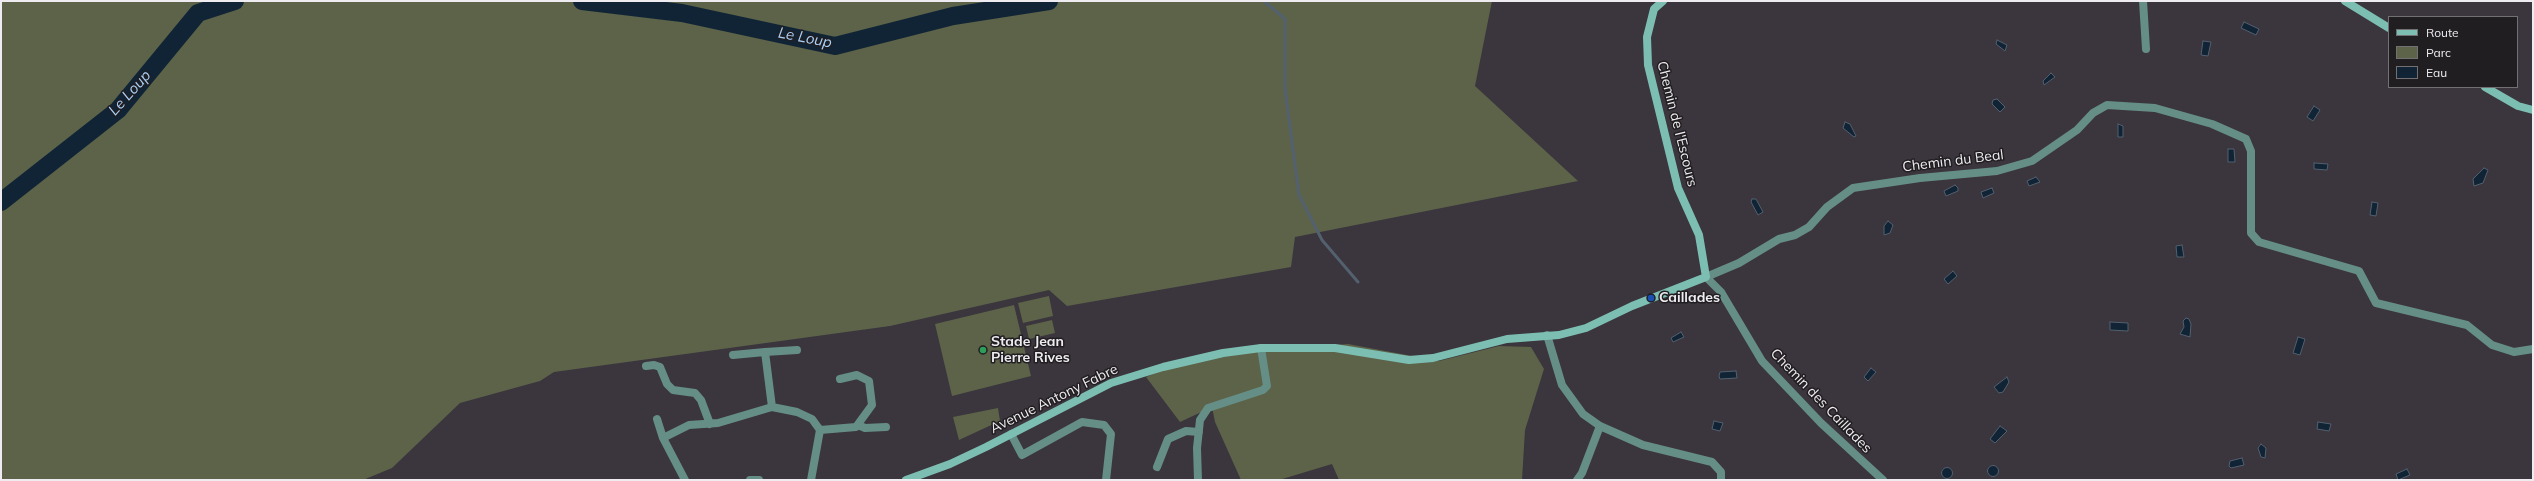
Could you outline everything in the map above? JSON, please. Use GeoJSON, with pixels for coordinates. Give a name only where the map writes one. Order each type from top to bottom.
{"type":"FeatureCollection","features":[{"type":"Feature","properties":{"kind":"street","name":"Chemin de l'Escours"},"geometry":{"type":"LineString","coordinates":[[1663,1],[1654,8],[1647,37],[1648,65],[1678,188],[1699,235],[1706,277]]}},
{"type":"Feature","properties":{"kind":"street"},"geometry":{"type":"LineString","coordinates":[[2143,1],[2146,49]]}},
{"type":"Feature","properties":{"kind":"street"},"geometry":{"type":"LineString","coordinates":[[2345,1],[2388,27]]}},
{"type":"Feature","properties":{"kind":"street"},"geometry":{"type":"LineString","coordinates":[[2487,88],[2518,106],[2533,110]]}},
{"type":"Feature","properties":{"kind":"street","name":"Chemin du Beal"},"geometry":{"type":"LineString","coordinates":[[1706,277],[1739,263],[1779,239],[1795,235],[1809,227],[1827,207],[1853,188],[1920,178],[1997,170],[2032,161],[2077,130],[2093,113],[2107,105],[2154,108],[2212,124],[2246,139],[2251,151],[2251,233],[2259,242],[2360,271],[2376,303],[2467,325],[2492,345],[2514,352],[2533,349]]}},
{"type":"Feature","properties":{"kind":"street","name":"Avenue Antony Fabre"},"geometry":{"type":"LineString","coordinates":[[906,480],[950,464],[1111,383],[1178,363],[1223,353],[1261,348],[1335,348],[1409,360],[1450,355],[1507,339],[1547,335],[1586,328],[1634,305],[1706,277]]}},
{"type":"Feature","properties":{"kind":"street","name":"Chemin des Caillades"},"geometry":{"type":"LineString","coordinates":[[1706,277],[1721,292],[1762,361],[1821,423],[1883,480]]}},
{"type":"Feature","properties":{"kind":"street"},"geometry":{"type":"LineString","coordinates":[[1547,335],[1562,386],[1583,414],[1600,426],[1643,445],[1712,462],[1721,472],[1721,480]]}},
{"type":"Feature","properties":{"kind":"street"},"geometry":{"type":"LineString","coordinates":[[1198,480],[1200,420],[1208,408],[1264,390],[1267,386],[1261,348]]}},
{"type":"Feature","properties":{"kind":"street"},"geometry":{"type":"LineString","coordinates":[[733,355],[797,350]]}},
{"type":"Feature","properties":{"kind":"street"},"geometry":{"type":"LineString","coordinates":[[765,352],[772,407]]}},
{"type":"Feature","properties":{"kind":"street"},"geometry":{"type":"LineString","coordinates":[[646,366],[654,364],[660,367],[667,384],[673,390],[696,393],[701,400],[710,424]]}},
{"type":"Feature","properties":{"kind":"street"},"geometry":{"type":"LineString","coordinates":[[820,430],[856,427],[872,405],[869,381],[857,375],[840,379]]}},
{"type":"Feature","properties":{"kind":"street"},"geometry":{"type":"LineString","coordinates":[[663,438],[689,425],[718,423],[772,407],[802,414],[812,419],[820,430],[811,480]]}},
{"type":"Feature","properties":{"kind":"street"},"geometry":{"type":"LineString","coordinates":[[657,419],[663,438],[685,480]]}},
{"type":"Feature","properties":{"kind":"street"},"geometry":{"type":"LineString","coordinates":[[1012,434],[1022,455],[1082,422],[1104,425],[1111,434],[1106,480]]}},
{"type":"Feature","properties":{"kind":"street"},"geometry":{"type":"LineString","coordinates":[[858,425],[865,428],[886,427]]}},
{"type":"Feature","properties":{"kind":"street"},"geometry":{"type":"LineString","coordinates":[[1577,480],[1582,473],[1600,426]]}},
{"type":"Feature","properties":{"kind":"street"},"geometry":{"type":"LineString","coordinates":[[1157,468],[1168,439],[1186,431],[1199,432]]}},
{"type":"Feature","properties":{"kind":"street"},"geometry":{"type":"LineString","coordinates":[[750,480],[759,480]]}},
{"type":"Feature","properties":{"kind":"green space"},"geometry":{"type":"Polygon","coordinates":[[[1,1],[1492,1],[1475,86],[1578,181],[1295,237],[1291,267],[1067,306],[1049,290],[890,326],[554,372],[540,381],[460,403],[392,468],[363,480],[1,480],[1,1]]]}},
{"type":"Feature","properties":{"kind":"green space"},"geometry":{"type":"Polygon","coordinates":[[[1049,296],[1053,316],[1023,323],[1018,303],[1049,296]]]}},
{"type":"Feature","properties":{"kind":"green space","name":"Stade Jean Pierre Rives"},"geometry":{"type":"Polygon","coordinates":[[[1014,305],[1031,376],[952,396],[935,324],[1014,305]]]}},
{"type":"Feature","properties":{"kind":"green space"},"geometry":{"type":"Polygon","coordinates":[[[1052,320],[1055,333],[1029,339],[1026,326],[1052,320]]]}},
{"type":"Feature","properties":{"kind":"green space"},"geometry":{"type":"Polygon","coordinates":[[[1348,344],[1439,361],[1499,346],[1531,347],[1544,369],[1525,430],[1522,480],[1339,480],[1332,464],[1279,480],[1241,480],[1215,422],[1212,407],[1180,422],[1146,377],[1170,367],[1244,352],[1348,344]]]}},
{"type":"Feature","properties":{"kind":"green space"},"geometry":{"type":"Polygon","coordinates":[[[998,408],[1000,421],[959,440],[953,417],[998,408]]]}},
{"type":"Feature","properties":{"kind":"water"},"geometry":{"type":"Polygon","coordinates":[[[2244,22],[2259,29],[2256,35],[2241,28],[2244,22]]]}},
{"type":"Feature","properties":{"kind":"water"},"geometry":{"type":"Polygon","coordinates":[[[1997,40],[2007,45],[2005,51],[1996,44],[1997,40]]]}},
{"type":"Feature","properties":{"kind":"water"},"geometry":{"type":"Polygon","coordinates":[[[2203,41],[2211,42],[2208,56],[2201,55],[2203,41]]]}},
{"type":"Feature","properties":{"kind":"water"},"geometry":{"type":"Polygon","coordinates":[[[2051,73],[2055,77],[2044,85],[2043,81],[2051,73]]]}},
{"type":"Feature","properties":{"kind":"water"},"geometry":{"type":"Polygon","coordinates":[[[1997,99],[2005,107],[2000,112],[1992,104],[1993,100],[1997,99]]]}},
{"type":"Feature","properties":{"kind":"water"},"geometry":{"type":"Polygon","coordinates":[[[2314,106],[2320,110],[2313,121],[2307,117],[2314,106]]]}},
{"type":"Feature","properties":{"kind":"water"},"geometry":{"type":"Polygon","coordinates":[[[1845,122],[1850,124],[1856,136],[1854,137],[1843,128],[1845,122]]]}},
{"type":"Feature","properties":{"kind":"water"},"geometry":{"type":"Polygon","coordinates":[[[2118,124],[2123,126],[2123,137],[2118,137],[2118,124]]]}},
{"type":"Feature","properties":{"kind":"water"},"geometry":{"type":"Polygon","coordinates":[[[2228,149],[2234,149],[2235,162],[2228,162],[2228,149]]]}},
{"type":"Feature","properties":{"kind":"water"},"geometry":{"type":"Polygon","coordinates":[[[2314,163],[2328,164],[2327,170],[2314,169],[2314,163]]]}},
{"type":"Feature","properties":{"kind":"water"},"geometry":{"type":"Polygon","coordinates":[[[2484,168],[2488,170],[2483,183],[2474,186],[2473,179],[2484,168]]]}},
{"type":"Feature","properties":{"kind":"water"},"geometry":{"type":"Polygon","coordinates":[[[2036,177],[2040,182],[2029,186],[2027,181],[2036,177]]]}},
{"type":"Feature","properties":{"kind":"water"},"geometry":{"type":"Polygon","coordinates":[[[1955,185],[1958,188],[1958,191],[1946,196],[1944,191],[1955,185]]]}},
{"type":"Feature","properties":{"kind":"water"},"geometry":{"type":"Polygon","coordinates":[[[1992,188],[1994,193],[1983,198],[1981,192],[1992,188]]]}},
{"type":"Feature","properties":{"kind":"water"},"geometry":{"type":"Polygon","coordinates":[[[1752,199],[1756,199],[1763,212],[1758,215],[1751,202],[1752,199]]]}},
{"type":"Feature","properties":{"kind":"water"},"geometry":{"type":"Polygon","coordinates":[[[2372,202],[2378,203],[2376,216],[2370,215],[2372,202]]]}},
{"type":"Feature","properties":{"kind":"water"},"geometry":{"type":"Polygon","coordinates":[[[1888,221],[1893,225],[1890,233],[1884,235],[1884,226],[1888,221]]]}},
{"type":"Feature","properties":{"kind":"water"},"geometry":{"type":"Polygon","coordinates":[[[2182,245],[2184,257],[2177,257],[2176,246],[2182,245]]]}},
{"type":"Feature","properties":{"kind":"water"},"geometry":{"type":"Polygon","coordinates":[[[1953,271],[1957,276],[1948,284],[1944,279],[1953,271]]]}},
{"type":"Feature","properties":{"kind":"water"},"geometry":{"type":"Polygon","coordinates":[[[2186,318],[2189,319],[2191,324],[2190,337],[2180,334],[2184,327],[2183,321],[2186,318]]]}},
{"type":"Feature","properties":{"kind":"water"},"geometry":{"type":"Polygon","coordinates":[[[2110,322],[2128,323],[2128,331],[2110,330],[2110,322]]]}},
{"type":"Feature","properties":{"kind":"water"},"geometry":{"type":"Polygon","coordinates":[[[1681,332],[1684,337],[1673,342],[1671,338],[1681,332]]]}},
{"type":"Feature","properties":{"kind":"water"},"geometry":{"type":"Polygon","coordinates":[[[2298,337],[2305,339],[2300,355],[2293,353],[2298,337]]]}},
{"type":"Feature","properties":{"kind":"water"},"geometry":{"type":"Polygon","coordinates":[[[1871,368],[1876,372],[1868,381],[1864,377],[1871,368]]]}},
{"type":"Feature","properties":{"kind":"water"},"geometry":{"type":"Polygon","coordinates":[[[1736,371],[1737,378],[1720,379],[1720,372],[1736,371]]]}},
{"type":"Feature","properties":{"kind":"water"},"geometry":{"type":"Polygon","coordinates":[[[2007,377],[2009,382],[2003,392],[1999,393],[1994,387],[2007,377]]]}},
{"type":"Feature","properties":{"kind":"water"},"geometry":{"type":"Polygon","coordinates":[[[1714,421],[1723,423],[1720,431],[1712,429],[1714,421]]]}},
{"type":"Feature","properties":{"kind":"water"},"geometry":{"type":"Polygon","coordinates":[[[2318,422],[2331,424],[2329,431],[2317,429],[2318,422]]]}},
{"type":"Feature","properties":{"kind":"water"},"geometry":{"type":"Polygon","coordinates":[[[2000,426],[2007,431],[1995,443],[1990,439],[2000,426]]]}},
{"type":"Feature","properties":{"kind":"water"},"geometry":{"type":"Polygon","coordinates":[[[2261,444],[2266,448],[2265,458],[2261,457],[2258,448],[2261,444]]]}},
{"type":"Feature","properties":{"kind":"water"},"geometry":{"type":"Polygon","coordinates":[[[2242,458],[2244,465],[2231,468],[2229,466],[2230,461],[2242,458]]]}},
{"type":"Feature","properties":{"kind":"water"},"geometry":{"type":"Polygon","coordinates":[[[1991,466],[1995,466],[1997,467],[1997,475],[1991,476],[1988,473],[1988,469],[1991,466]]]}},
{"type":"Feature","properties":{"kind":"water"},"geometry":{"type":"Polygon","coordinates":[[[1945,468],[1949,468],[1951,469],[1951,477],[1945,478],[1942,475],[1942,471],[1945,468]]]}},
{"type":"Feature","properties":{"kind":"water"},"geometry":{"type":"Polygon","coordinates":[[[2407,469],[2410,475],[2398,480],[2396,474],[2407,469]]]}},
{"type":"Feature","properties":{"kind":"waterway","name":"Le Loup"},"geometry":{"type":"LineString","coordinates":[[1,202],[118,110],[198,13],[235,1]]}},
{"type":"Feature","properties":{"kind":"waterway","name":"Le Loup"},"geometry":{"type":"LineString","coordinates":[[582,1],[682,13],[835,46],[953,16],[1049,1]]}},
{"type":"Feature","properties":{"kind":"waterway"},"geometry":{"type":"LineString","coordinates":[[1264,1],[1285,19],[1285,89],[1299,195],[1322,240],[1358,282]]}},
{"type":"Feature","properties":{"kind":"place","name":"Caillades"},"geometry":{"type":"Point","coordinates":[1651,298]}},
{"type":"Feature","properties":{"kind":"place","name":"Stade Jean Pierre Rives"},"geometry":{"type":"Point","coordinates":[983,350]}}]}
